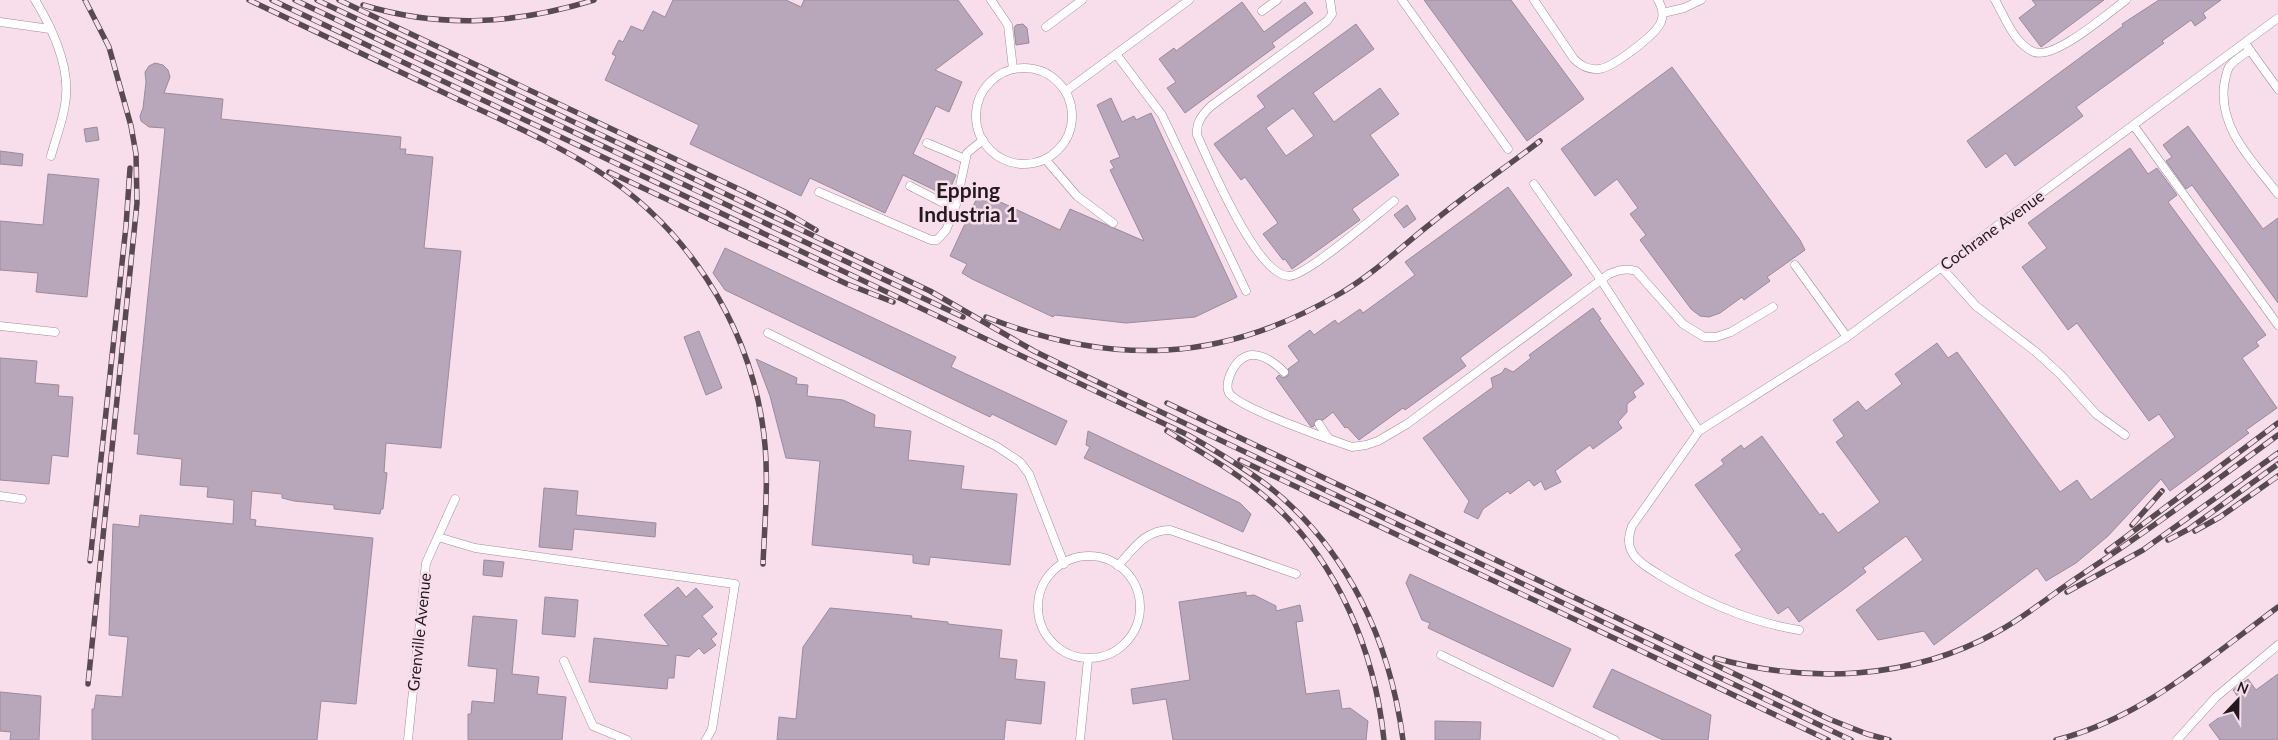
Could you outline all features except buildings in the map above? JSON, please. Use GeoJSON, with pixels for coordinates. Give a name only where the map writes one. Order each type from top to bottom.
{"type":"FeatureCollection","features":[{"type":"Feature","properties":{"kind":"lane"},"geometry":{"type":"LineString","coordinates":[[35,0],[50,29],[58,51],[66,85],[63,114],[51,156]]}},
{"type":"Feature","properties":{"kind":"lane"},"geometry":{"type":"LineString","coordinates":[[991,0],[1008,25],[1013,69]]}},
{"type":"Feature","properties":{"kind":"lane"},"geometry":{"type":"LineString","coordinates":[[1046,27],[1082,0]]}},
{"type":"Feature","properties":{"kind":"lane"},"geometry":{"type":"LineString","coordinates":[[1066,91],[1189,0]]}},
{"type":"Feature","properties":{"kind":"lane"},"geometry":{"type":"LineString","coordinates":[[1262,11],[1277,0]]}},
{"type":"Feature","properties":{"kind":"lane"},"geometry":{"type":"LineString","coordinates":[[1330,0],[1332,14],[1327,21],[1210,106],[1199,119],[1196,127],[1197,135],[1238,221],[1273,269],[1281,274],[1289,276],[1298,274],[1314,264],[1394,201]]}},
{"type":"Feature","properties":{"kind":"lane"},"geometry":{"type":"LineString","coordinates":[[1402,0],[1508,149]]}},
{"type":"Feature","properties":{"kind":"lane"},"geometry":{"type":"LineString","coordinates":[[1534,0],[1574,59],[1581,66],[1591,69],[1601,69],[1610,65],[1656,30],[1661,22],[1663,13],[1658,0]]}},
{"type":"Feature","properties":{"kind":"lane"},"geometry":{"type":"LineString","coordinates":[[1663,13],[1684,8],[1701,0]]}},
{"type":"Feature","properties":{"kind":"lane"},"geometry":{"type":"LineString","coordinates":[[1995,0],[2016,37],[2034,52],[2043,53],[2066,44],[2126,0]]}},
{"type":"Feature","properties":{"kind":"lane","name":"Cochrane Avenue"},"geometry":{"type":"LineString","coordinates":[[1699,431],[1847,337],[2278,19]]}},
{"type":"Feature","properties":{"kind":"lane"},"geometry":{"type":"LineString","coordinates":[[0,22],[50,29]]}},
{"type":"Feature","properties":{"kind":"lane"},"geometry":{"type":"LineString","coordinates":[[2245,43],[2278,89]]}},
{"type":"Feature","properties":{"kind":"lane"},"geometry":{"type":"LineString","coordinates":[[2250,50],[2233,63],[2227,71],[2223,93],[2226,116],[2229,128],[2278,194]]}},
{"type":"Feature","properties":{"kind":"lane"},"geometry":{"type":"LineString","coordinates":[[1116,54],[1140,89],[1162,115],[1246,291]]}},
{"type":"Feature","properties":{"kind":"lane"},"geometry":{"type":"LineString","coordinates":[[1020,67],[1038,69],[1054,78],[1066,91],[1072,108],[1072,126],[1065,142],[1046,160],[1037,163],[1019,164],[1002,159],[987,148],[978,132],[975,115],[979,97],[988,82],[1003,72],[1013,69],[1020,67]]}},
{"type":"Feature","properties":{"kind":"lane"},"geometry":{"type":"LineString","coordinates":[[2134,126],[2278,325]]}},
{"type":"Feature","properties":{"kind":"lane"},"geometry":{"type":"LineString","coordinates":[[819,192],[931,240],[937,240],[942,236],[955,209],[964,159],[967,153],[983,140]]}},
{"type":"Feature","properties":{"kind":"lane"},"geometry":{"type":"LineString","coordinates":[[927,143],[964,159]]}},
{"type":"Feature","properties":{"kind":"lane"},"geometry":{"type":"LineString","coordinates":[[1046,160],[1077,196],[1113,223]]}},
{"type":"Feature","properties":{"kind":"lane"},"geometry":{"type":"LineString","coordinates":[[1534,184],[1601,280],[1699,431],[1632,526],[1628,536],[1632,553],[1643,564],[1681,588],[1760,622],[1799,630]]}},
{"type":"Feature","properties":{"kind":"lane"},"geometry":{"type":"LineString","coordinates":[[910,186],[955,209]]}},
{"type":"Feature","properties":{"kind":"lane"},"geometry":{"type":"LineString","coordinates":[[1795,265],[1847,337]]}},
{"type":"Feature","properties":{"kind":"lane"},"geometry":{"type":"LineString","coordinates":[[1284,372],[1272,360],[1261,356],[1248,356],[1238,361],[1228,379],[1227,387],[1230,394],[1246,405],[1352,447],[1366,445],[1393,432],[1601,280],[1619,270],[1629,268],[1636,271],[1683,324],[1704,337],[1716,337],[1731,332],[1773,307]]}},
{"type":"Feature","properties":{"kind":"lane"},"geometry":{"type":"LineString","coordinates":[[1942,268],[1976,306],[2036,352],[2061,374],[2096,414],[2125,435]]}},
{"type":"Feature","properties":{"kind":"lane"},"geometry":{"type":"LineString","coordinates":[[0,326],[55,332]]}},
{"type":"Feature","properties":{"kind":"lane"},"geometry":{"type":"LineString","coordinates":[[768,333],[996,446],[1020,462],[1029,474],[1064,564]]}},
{"type":"Feature","properties":{"kind":"lane"},"geometry":{"type":"LineString","coordinates":[[1319,424],[1329,439]]}},
{"type":"Feature","properties":{"kind":"lane"},"geometry":{"type":"LineString","coordinates":[[0,496],[22,499]]}},
{"type":"Feature","properties":{"kind":"lane","name":"Grenville Avenue"},"geometry":{"type":"LineString","coordinates":[[408,740],[426,563],[454,499]]}},
{"type":"Feature","properties":{"kind":"lane"},"geometry":{"type":"LineString","coordinates":[[1118,566],[1150,533],[1158,530],[1170,530],[1296,574]]}},
{"type":"Feature","properties":{"kind":"lane"},"geometry":{"type":"LineString","coordinates":[[438,537],[475,548],[735,584],[712,729],[706,740]]}},
{"type":"Feature","properties":{"kind":"lane"},"geometry":{"type":"LineString","coordinates":[[1089,556],[1105,559],[1118,566],[1131,578],[1139,596],[1140,614],[1135,632],[1122,647],[1108,655],[1088,658],[1072,656],[1059,649],[1048,638],[1040,620],[1038,602],[1044,583],[1056,568],[1064,564],[1073,559],[1089,556]]}},
{"type":"Feature","properties":{"kind":"lane"},"geometry":{"type":"LineString","coordinates":[[2177,740],[2216,697],[2278,645]]}},
{"type":"Feature","properties":{"kind":"lane"},"geometry":{"type":"LineString","coordinates":[[1442,655],[1615,740]]}},
{"type":"Feature","properties":{"kind":"lane"},"geometry":{"type":"LineString","coordinates":[[1080,740],[1088,658]]}},
{"type":"Feature","properties":{"kind":"lane"},"geometry":{"type":"LineString","coordinates":[[564,660],[593,726],[627,740]]}},
{"type":"Feature","properties":{"kind":"railway"},"geometry":{"type":"LineString","coordinates":[[85,0],[109,47],[131,126],[136,154],[137,203],[88,684]]}},
{"type":"Feature","properties":{"kind":"railway"},"geometry":{"type":"LineString","coordinates":[[249,0],[528,132],[598,171],[629,193],[658,219],[684,248],[707,279],[726,312],[742,347],[754,384],[762,421],[766,457],[763,564]]}},
{"type":"Feature","properties":{"kind":"railway"},"geometry":{"type":"LineString","coordinates":[[272,0],[1188,435],[1239,466],[1268,486],[1296,511],[1321,538],[1342,568],[1361,600],[1376,633],[1388,667],[1397,703],[1403,740]]}},
{"type":"Feature","properties":{"kind":"railway"},"geometry":{"type":"LineString","coordinates":[[295,0],[963,317]]}},
{"type":"Feature","properties":{"kind":"railway"},"geometry":{"type":"LineString","coordinates":[[317,0],[930,291],[1034,351],[1079,373],[1851,740]]}},
{"type":"Feature","properties":{"kind":"railway"},"geometry":{"type":"LineString","coordinates":[[339,0],[745,192],[816,230]]}},
{"type":"Feature","properties":{"kind":"railway"},"geometry":{"type":"LineString","coordinates":[[363,5],[421,18],[479,20],[536,14],[594,0]]}},
{"type":"Feature","properties":{"kind":"railway"},"geometry":{"type":"LineString","coordinates":[[986,317],[1033,333],[1078,344],[1123,350],[1167,350],[1210,345],[1254,333],[1297,316],[1353,285],[1377,268],[1460,200],[1540,141]]}},
{"type":"Feature","properties":{"kind":"railway"},"geometry":{"type":"LineString","coordinates":[[90,561],[126,226],[130,168]]}},
{"type":"Feature","properties":{"kind":"railway"},"geometry":{"type":"LineString","coordinates":[[609,172],[847,284],[893,302]]}},
{"type":"Feature","properties":{"kind":"railway"},"geometry":{"type":"LineString","coordinates":[[1167,403],[1829,719],[1867,734],[1889,740]]}},
{"type":"Feature","properties":{"kind":"railway"},"geometry":{"type":"LineString","coordinates":[[2107,551],[2278,423]]}},
{"type":"Feature","properties":{"kind":"railway"},"geometry":{"type":"LineString","coordinates":[[1167,431],[1247,482],[1295,526],[1316,552],[1334,580],[1362,642],[1372,674],[1384,740]]}},
{"type":"Feature","properties":{"kind":"railway"},"geometry":{"type":"LineString","coordinates":[[1715,658],[1786,672],[1822,674],[1859,673],[1895,668],[1930,660],[1964,648],[1997,632],[2028,613],[2179,508],[2278,435]]}},
{"type":"Feature","properties":{"kind":"railway"},"geometry":{"type":"LineString","coordinates":[[2067,592],[2143,550],[2278,453]]}},
{"type":"Feature","properties":{"kind":"railway"},"geometry":{"type":"LineString","coordinates":[[1240,460],[1828,740]]}},
{"type":"Feature","properties":{"kind":"railway"},"geometry":{"type":"LineString","coordinates":[[2168,540],[2189,529],[2278,464]]}},
{"type":"Feature","properties":{"kind":"railway"},"geometry":{"type":"LineString","coordinates":[[2195,531],[2220,517],[2278,476]]}},
{"type":"Feature","properties":{"kind":"railway"},"geometry":{"type":"LineString","coordinates":[[2132,525],[2162,491]]}},
{"type":"Feature","properties":{"kind":"railway"},"geometry":{"type":"LineString","coordinates":[[2056,740],[2117,718],[2145,702],[2200,666],[2278,607]]}},
{"type":"Feature","properties":{"kind":"district","name":"Epping Industria 1"},"geometry":{"type":"Point","coordinates":[968,203]}}]}
